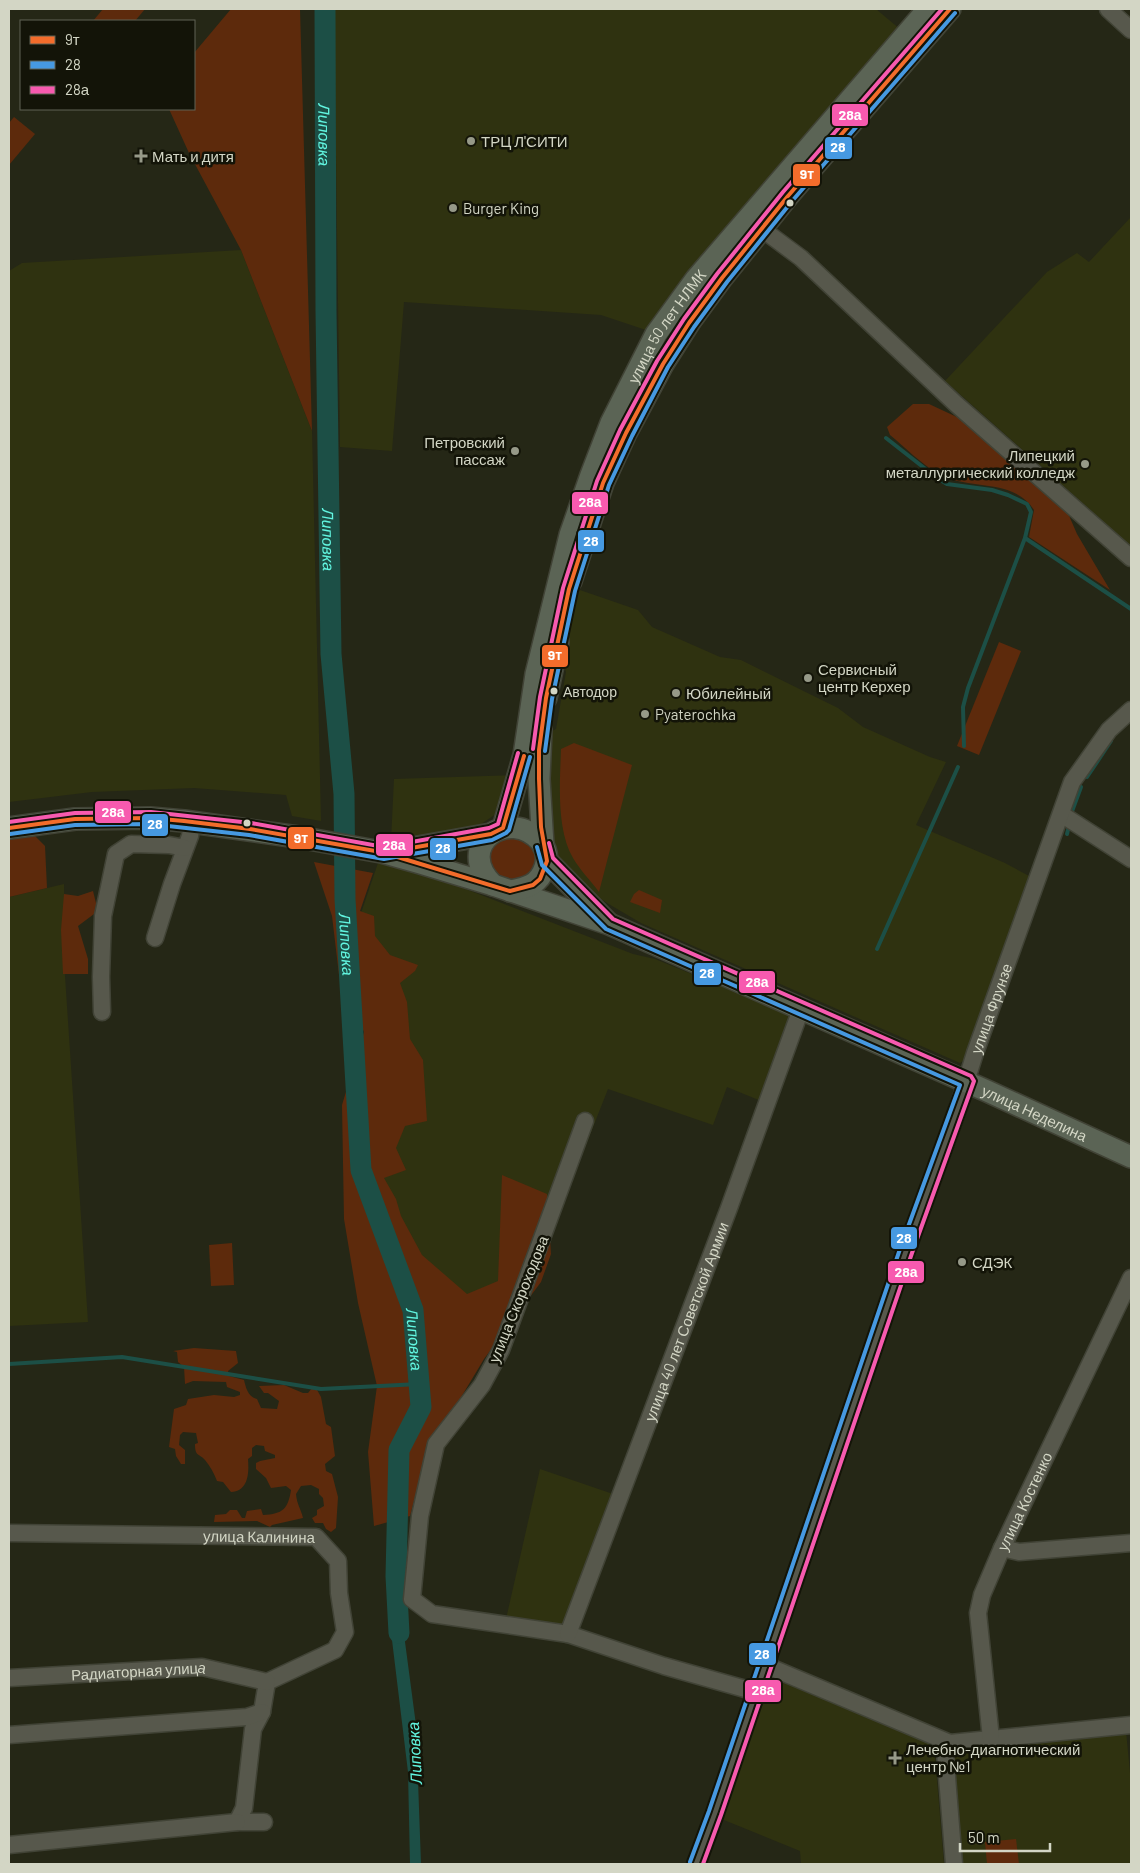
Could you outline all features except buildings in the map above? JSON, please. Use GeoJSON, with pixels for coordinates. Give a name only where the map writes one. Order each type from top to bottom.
{"type":"FeatureCollection","features":[{"type":"Feature","properties":{"kind":"main road","name":"улица 50 лет НЛМК"},"geometry":{"type":"LineString","coordinates":[[497,831],[524,755],[536,674],[570,535],[590,475],[611,423],[656,334],[696,279],[928,9]]}},
{"type":"Feature","properties":{"kind":"main road","name":"улица 50 лет НЛМК"},"geometry":{"type":"LineString","coordinates":[[545,853],[539,779],[541,728],[569,589],[603,483],[626,433],[663,364],[689,323],[722,278],[788,196],[950,9]]}},
{"type":"Feature","properties":{"kind":"main road"},"geometry":{"type":"LineString","coordinates":[[9,828],[75,819],[150,818],[250,829],[383,853],[519,827],[534,834],[545,853],[609,924]]}},
{"type":"Feature","properties":{"kind":"main road"},"geometry":{"type":"LineString","coordinates":[[497,831],[484,842],[479,852],[479,864],[484,875],[502,888],[533,885],[540,880],[545,853]]}},
{"type":"Feature","properties":{"kind":"main road","name":"улица Неделина"},"geometry":{"type":"LineString","coordinates":[[383,853],[502,888],[609,924],[968,1082],[1131,1157]]}},
{"type":"Feature","properties":{"kind":"street"},"geometry":{"type":"LineString","coordinates":[[1108,9],[1131,30]]}},
{"type":"Feature","properties":{"kind":"street"},"geometry":{"type":"LineString","coordinates":[[762,229],[801,258],[956,404],[1131,558]]}},
{"type":"Feature","properties":{"kind":"street","name":"улица Фрунзе"},"geometry":{"type":"LineString","coordinates":[[696,1864],[906,1251],[968,1082],[975,1053],[1072,782],[1109,730],[1131,710]]}},
{"type":"Feature","properties":{"kind":"street"},"geometry":{"type":"LineString","coordinates":[[1061,814],[1131,860]]}},
{"type":"Feature","properties":{"kind":"street"},"geometry":{"type":"LineString","coordinates":[[155,938],[190,836],[192,822]]}},
{"type":"Feature","properties":{"kind":"street"},"geometry":{"type":"LineString","coordinates":[[102,1012],[103,916],[116,854],[131,844],[169,845],[185,848]]}},
{"type":"Feature","properties":{"kind":"street","name":"улица 40 лет Советской Армии"},"geometry":{"type":"LineString","coordinates":[[568,1634],[729,1208],[802,1008]]}},
{"type":"Feature","properties":{"kind":"street","name":"улица Скороходова"},"geometry":{"type":"LineString","coordinates":[[568,1634],[432,1614],[412,1599],[420,1516],[436,1444],[482,1385],[501,1350],[585,1121]]}},
{"type":"Feature","properties":{"kind":"street","name":"улица Костенко"},"geometry":{"type":"LineString","coordinates":[[991,1739],[978,1613],[982,1595],[1002,1548],[1131,1278]]}},
{"type":"Feature","properties":{"kind":"street","name":"улица Калинина"},"geometry":{"type":"LineString","coordinates":[[9,1533],[316,1537],[338,1561],[339,1593],[345,1632],[335,1650],[267,1682]]}},
{"type":"Feature","properties":{"kind":"street"},"geometry":{"type":"LineString","coordinates":[[1002,1548],[1019,1552],[1131,1543]]}},
{"type":"Feature","properties":{"kind":"street"},"geometry":{"type":"LineString","coordinates":[[568,1634],[664,1666],[756,1692]]}},
{"type":"Feature","properties":{"kind":"street"},"geometry":{"type":"LineString","coordinates":[[764,1665],[950,1743],[1131,1725]]}},
{"type":"Feature","properties":{"kind":"street","name":"Радиаторная улица"},"geometry":{"type":"LineString","coordinates":[[9,1678],[202,1667],[267,1682]]}},
{"type":"Feature","properties":{"kind":"street"},"geometry":{"type":"LineString","coordinates":[[237,1822],[244,1808],[252,1729],[262,1712],[267,1682]]}},
{"type":"Feature","properties":{"kind":"street"},"geometry":{"type":"LineString","coordinates":[[9,1735],[247,1717],[262,1712]]}},
{"type":"Feature","properties":{"kind":"street"},"geometry":{"type":"LineString","coordinates":[[950,1743],[945,1752],[954,1864]]}},
{"type":"Feature","properties":{"kind":"street"},"geometry":{"type":"LineString","coordinates":[[9,1845],[237,1822],[264,1822]]}},
{"type":"Feature","properties":{"kind":"shaded area"},"geometry":{"type":"Polygon","coordinates":[[[103,9],[145,9],[136,20],[94,20],[103,9]]]}},
{"type":"Feature","properties":{"kind":"shaded area"},"geometry":{"type":"Polygon","coordinates":[[[231,9],[300,9],[312,431],[241,250],[189,153],[169,110],[195,110],[195,52],[231,9]]]}},
{"type":"Feature","properties":{"kind":"shaded area"},"geometry":{"type":"Polygon","coordinates":[[[334,9],[876,9],[901,30],[649,331],[601,315],[404,302],[392,451],[340,447],[334,9]]]}},
{"type":"Feature","properties":{"kind":"shaded area"},"geometry":{"type":"Polygon","coordinates":[[[14,117],[35,134],[9,165],[9,123],[14,117]]]}},
{"type":"Feature","properties":{"kind":"shaded area","name":"Липецкий металлургический колледж"},"geometry":{"type":"Polygon","coordinates":[[[1131,217],[1131,546],[945,381],[1047,272],[1077,253],[1089,262],[1131,217]]]}},
{"type":"Feature","properties":{"kind":"shaded area"},"geometry":{"type":"Polygon","coordinates":[[[241,250],[312,431],[321,821],[292,816],[286,795],[194,788],[92,792],[9,802],[9,271],[22,263],[241,250]]]}},
{"type":"Feature","properties":{"kind":"shaded area"},"geometry":{"type":"Polygon","coordinates":[[[913,404],[929,404],[959,418],[1064,504],[1077,534],[1110,590],[1029,537],[1034,510],[1025,500],[1014,493],[1002,489],[963,482],[939,474],[920,461],[890,435],[887,427],[913,404]]]}},
{"type":"Feature","properties":{"kind":"shaded area"},"geometry":{"type":"Polygon","coordinates":[[[577,589],[638,610],[652,627],[720,657],[741,660],[838,708],[863,727],[930,757],[946,762],[916,825],[1005,863],[1029,876],[968,1057],[960,1063],[641,923],[575,881],[556,857],[548,836],[550,732],[556,729],[566,672],[562,661],[577,589]]]}},
{"type":"Feature","properties":{"kind":"shaded area"},"geometry":{"type":"Polygon","coordinates":[[[999,642],[1021,651],[979,755],[957,746],[999,642]]]}},
{"type":"Feature","properties":{"kind":"shaded area"},"geometry":{"type":"Polygon","coordinates":[[[574,743],[632,765],[599,892],[573,858],[561,819],[561,749],[574,743]]]}},
{"type":"Feature","properties":{"kind":"shaded area"},"geometry":{"type":"Polygon","coordinates":[[[516,775],[502,810],[475,828],[421,840],[391,841],[394,779],[516,775]]]}},
{"type":"Feature","properties":{"kind":"shaded area"},"geometry":{"type":"Polygon","coordinates":[[[500,834],[533,844],[537,861],[530,877],[498,883],[484,854],[500,834]]]}},
{"type":"Feature","properties":{"kind":"shaded area"},"geometry":{"type":"Polygon","coordinates":[[[34,835],[45,846],[47,888],[9,897],[9,840],[34,835]]]}},
{"type":"Feature","properties":{"kind":"shaded area"},"geometry":{"type":"Polygon","coordinates":[[[314,862],[373,873],[360,911],[374,916],[375,936],[390,955],[418,965],[415,971],[400,983],[407,1002],[410,1039],[423,1060],[427,1121],[405,1126],[396,1148],[406,1170],[384,1178],[396,1199],[401,1216],[422,1255],[467,1294],[498,1281],[502,1175],[547,1194],[551,1254],[541,1282],[484,1359],[460,1399],[430,1441],[410,1516],[374,1526],[368,1452],[377,1386],[358,1303],[344,1219],[342,1105],[364,1032],[359,1021],[357,981],[339,975],[332,916],[314,862]]]}},
{"type":"Feature","properties":{"kind":"shaded area"},"geometry":{"type":"Polygon","coordinates":[[[378,863],[427,874],[633,954],[655,959],[795,1016],[761,1101],[727,1087],[713,1125],[608,1089],[518,1318],[415,1290],[375,1179],[360,916],[378,863]]]}},
{"type":"Feature","properties":{"kind":"shaded area"},"geometry":{"type":"Polygon","coordinates":[[[64,884],[65,976],[88,1322],[9,1326],[9,897],[64,884]]]}},
{"type":"Feature","properties":{"kind":"shaded area"},"geometry":{"type":"Polygon","coordinates":[[[639,890],[662,900],[660,913],[630,902],[634,894],[639,890]]]}},
{"type":"Feature","properties":{"kind":"shaded area"},"geometry":{"type":"Polygon","coordinates":[[[93,891],[98,911],[78,926],[88,959],[88,974],[63,974],[61,930],[64,894],[78,896],[93,891]]]}},
{"type":"Feature","properties":{"kind":"shaded area"},"geometry":{"type":"Polygon","coordinates":[[[232,1243],[234,1285],[211,1286],[209,1245],[232,1243]]]}},
{"type":"Feature","properties":{"kind":"shaded area"},"geometry":{"type":"Polygon","coordinates":[[[194,1348],[236,1351],[238,1363],[228,1371],[229,1376],[244,1380],[248,1392],[257,1399],[261,1408],[277,1409],[279,1401],[268,1393],[264,1393],[259,1386],[284,1385],[303,1393],[308,1393],[312,1388],[316,1388],[321,1397],[326,1424],[331,1427],[335,1456],[325,1464],[326,1471],[332,1474],[338,1497],[336,1528],[331,1532],[326,1529],[323,1523],[315,1523],[312,1518],[317,1515],[317,1510],[324,1506],[319,1489],[311,1485],[301,1486],[296,1494],[303,1518],[270,1527],[257,1521],[214,1522],[215,1515],[226,1514],[230,1510],[237,1510],[242,1518],[245,1518],[247,1511],[261,1509],[263,1515],[280,1512],[288,1502],[291,1490],[286,1486],[271,1488],[266,1478],[256,1469],[256,1463],[275,1458],[275,1455],[265,1451],[264,1446],[256,1445],[252,1448],[252,1456],[248,1459],[248,1475],[245,1485],[237,1491],[231,1492],[223,1482],[217,1481],[207,1462],[197,1453],[195,1448],[195,1444],[198,1443],[196,1433],[183,1432],[180,1435],[179,1445],[185,1450],[185,1464],[181,1464],[176,1456],[175,1449],[169,1447],[174,1409],[186,1405],[188,1399],[214,1395],[234,1397],[240,1395],[240,1392],[227,1387],[226,1382],[193,1381],[185,1384],[184,1367],[178,1362],[177,1352],[173,1351],[194,1348]]]}},
{"type":"Feature","properties":{"kind":"shaded area"},"geometry":{"type":"Polygon","coordinates":[[[540,1469],[616,1495],[566,1628],[506,1619],[540,1469]]]}},
{"type":"Feature","properties":{"kind":"shaded area"},"geometry":{"type":"Polygon","coordinates":[[[770,1674],[934,1744],[944,1864],[801,1864],[800,1851],[719,1818],[770,1674]]]}},
{"type":"Feature","properties":{"kind":"shaded area"},"geometry":{"type":"Polygon","coordinates":[[[1126,1731],[1131,1783],[1131,1864],[961,1864],[951,1762],[964,1747],[1126,1731]]]}},
{"type":"Feature","properties":{"kind":"shaded area"},"geometry":{"type":"Polygon","coordinates":[[[1016,1839],[1019,1864],[987,1864],[985,1842],[1016,1839]]]}},
{"type":"Feature","properties":{"kind":"water"},"geometry":{"type":"Polygon","coordinates":[[[400,1604],[416,1725],[421,1864],[410,1864],[408,1772],[388,1607],[400,1604]]]}},
{"type":"Feature","properties":{"kind":"waterway","name":"Липовка"},"geometry":{"type":"LineString","coordinates":[[325,9],[326,311],[331,654],[344,794],[345,899],[361,1170],[413,1310],[421,1407],[399,1450],[396,1576],[399,1633]]}},
{"type":"Feature","properties":{"kind":"waterway"},"geometry":{"type":"LineString","coordinates":[[886,438],[947,484],[992,490],[1008,495],[1027,504],[1031,512],[1025,538],[968,688],[963,707],[964,746]]}},
{"type":"Feature","properties":{"kind":"waterway"},"geometry":{"type":"LineString","coordinates":[[1025,538],[1131,609]]}},
{"type":"Feature","properties":{"kind":"waterway"},"geometry":{"type":"LineString","coordinates":[[1087,777],[1111,741]]}},
{"type":"Feature","properties":{"kind":"waterway"},"geometry":{"type":"LineString","coordinates":[[877,949],[958,767]]}},
{"type":"Feature","properties":{"kind":"waterway"},"geometry":{"type":"LineString","coordinates":[[1071,814],[1081,787]]}},
{"type":"Feature","properties":{"kind":"waterway"},"geometry":{"type":"LineString","coordinates":[[1067,834],[1069,826]]}},
{"type":"Feature","properties":{"kind":"waterway"},"geometry":{"type":"LineString","coordinates":[[9,1364],[122,1357],[321,1389],[419,1384]]}},
{"type":"Feature","properties":{"kind":"transit line","name":"28а"},"geometry":{"type":"LineString","coordinates":[[533,749],[540,697],[563,588],[597,481],[620,430],[657,361],[684,319],[717,274],[783,192],[942,9]]}},
{"type":"Feature","properties":{"kind":"transit line","name":"9т"},"geometry":{"type":"LineString","coordinates":[[9,828],[75,819],[150,818],[184,821],[250,829],[381,852],[510,891],[533,885],[540,879],[547,861],[541,827],[539,779],[539,750],[546,698],[569,589],[603,483],[626,433],[663,364],[689,323],[722,278],[788,196],[950,9]]}},
{"type":"Feature","properties":{"kind":"transit line","name":"28"},"geometry":{"type":"LineString","coordinates":[[545,751],[552,699],[575,591],[609,485],[668,367],[727,282],[793,200],[955,13]]}},
{"type":"Feature","properties":{"kind":"transit line","name":"28а"},"geometry":{"type":"LineString","coordinates":[[9,822],[75,813],[151,812],[251,823],[384,847],[489,828],[498,824],[518,753]]}},
{"type":"Feature","properties":{"kind":"transit line","name":"9т"},"geometry":{"type":"LineString","coordinates":[[394,851],[491,834],[503,828],[524,756]]}},
{"type":"Feature","properties":{"kind":"transit line","name":"28"},"geometry":{"type":"LineString","coordinates":[[10,834],[75,825],[150,824],[249,835],[384,859],[492,840],[506,833],[509,830],[530,757]]}},
{"type":"Feature","properties":{"kind":"transit line","name":"28а"},"geometry":{"type":"LineString","coordinates":[[549,843],[553,858],[613,919],[971,1076],[974,1081],[912,1253],[703,1864]]}},
{"type":"Feature","properties":{"kind":"transit line","name":"28"},"geometry":{"type":"LineString","coordinates":[[537,847],[542,865],[606,929],[960,1085],[900,1249],[690,1862]]}},
{"type":"Feature","properties":{"kind":"place","name":"ТРЦ Л'СИТИ"},"geometry":{"type":"Point","coordinates":[471,141]}},
{"type":"Feature","properties":{"kind":"place","name":"Мать и дитя"},"geometry":{"type":"Point","coordinates":[141,156]}},
{"type":"Feature","properties":{"kind":"place","name":"Burger King"},"geometry":{"type":"Point","coordinates":[453,208]}},
{"type":"Feature","properties":{"kind":"place","name":"Петровский пассаж"},"geometry":{"type":"Point","coordinates":[515,451]}},
{"type":"Feature","properties":{"kind":"place","name":"Липецкий металлургический колледж"},"geometry":{"type":"Point","coordinates":[1085,464]}},
{"type":"Feature","properties":{"kind":"place","name":"Сервисный центр Керхер"},"geometry":{"type":"Point","coordinates":[808,678]}},
{"type":"Feature","properties":{"kind":"place","name":"Автодор"},"geometry":{"type":"Point","coordinates":[554,691]}},
{"type":"Feature","properties":{"kind":"place","name":"Юбилейный"},"geometry":{"type":"Point","coordinates":[676,693]}},
{"type":"Feature","properties":{"kind":"place","name":"Pyaterochka"},"geometry":{"type":"Point","coordinates":[645,714]}},
{"type":"Feature","properties":{"kind":"place","name":"СДЭК"},"geometry":{"type":"Point","coordinates":[962,1262]}},
{"type":"Feature","properties":{"kind":"place","name":"Лечебно-диагнотический центр №1"},"geometry":{"type":"Point","coordinates":[895,1758]}}]}
